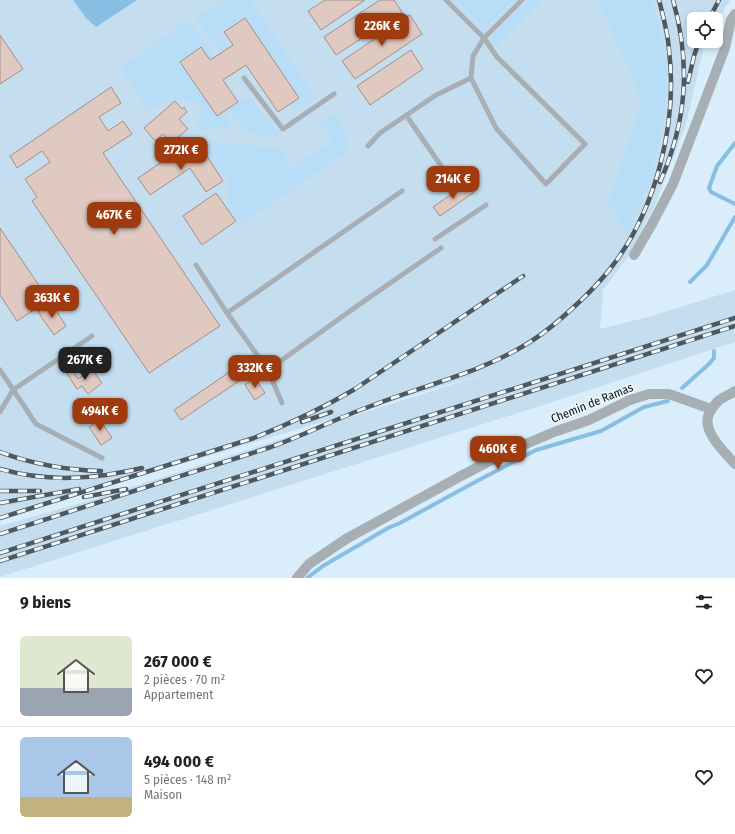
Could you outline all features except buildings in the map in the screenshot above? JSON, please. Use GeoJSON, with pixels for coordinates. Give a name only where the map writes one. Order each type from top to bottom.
{"type":"FeatureCollection","features":[{"type":"Feature","properties":{"kind":"street"},"geometry":{"type":"LineString","coordinates":[[634,255],[673,184],[725,48],[731,20],[735,14]]}},
{"type":"Feature","properties":{"kind":"street"},"geometry":{"type":"LineString","coordinates":[[735,391],[721,399],[711,409],[708,418],[708,427],[713,438],[735,464]]}},
{"type":"Feature","properties":{"kind":"street","name":"Chemin de Ramas"},"geometry":{"type":"LineString","coordinates":[[297,578],[309,564],[346,539],[459,477],[505,453],[554,432],[589,420],[630,400],[649,394],[669,394],[711,409]]}},
{"type":"Feature","properties":{"kind":"lane"},"geometry":{"type":"LineString","coordinates":[[446,0],[484,38],[497,57],[585,144],[546,184],[496,128],[472,78],[473,56],[484,38],[522,0]]}},
{"type":"Feature","properties":{"kind":"lane"},"geometry":{"type":"LineString","coordinates":[[244,78],[283,129],[334,94]]}},
{"type":"Feature","properties":{"kind":"lane"},"geometry":{"type":"LineString","coordinates":[[368,146],[380,133],[436,95],[472,78]]}},
{"type":"Feature","properties":{"kind":"lane"},"geometry":{"type":"LineString","coordinates":[[406,115],[446,173]]}},
{"type":"Feature","properties":{"kind":"lane"},"geometry":{"type":"LineString","coordinates":[[227,313],[402,191]]}},
{"type":"Feature","properties":{"kind":"lane"},"geometry":{"type":"LineString","coordinates":[[435,239],[486,205]]}},
{"type":"Feature","properties":{"kind":"lane"},"geometry":{"type":"LineString","coordinates":[[268,370],[441,248]]}},
{"type":"Feature","properties":{"kind":"lane"},"geometry":{"type":"LineString","coordinates":[[196,265],[227,313],[268,370],[282,403]]}},
{"type":"Feature","properties":{"kind":"lane"},"geometry":{"type":"LineString","coordinates":[[0,412],[13,390],[92,336]]}},
{"type":"Feature","properties":{"kind":"lane"},"geometry":{"type":"LineString","coordinates":[[0,370],[36,424],[102,458]]}},
{"type":"Feature","properties":{"kind":"shaded area"},"geometry":{"type":"Polygon","coordinates":[[[0,0],[730,0],[723,12],[687,12],[687,48],[703,48],[686,124],[655,205],[630,254],[603,290],[600,329],[652,316],[735,290],[735,342],[537,407],[0,577],[0,526],[88,501],[500,369],[0,518],[0,0]]]}},
{"type":"Feature","properties":{"kind":"shaded area"},"geometry":{"type":"Polygon","coordinates":[[[73,0],[137,0],[96,27],[86,18],[73,0]]]}},
{"type":"Feature","properties":{"kind":"shaded area"},"geometry":{"type":"Polygon","coordinates":[[[224,0],[248,0],[252,2],[315,96],[296,110],[291,103],[299,98],[244,16],[220,32],[229,46],[220,52],[195,18],[224,0]]]}},
{"type":"Feature","properties":{"kind":"shaded area"},"geometry":{"type":"Polygon","coordinates":[[[456,0],[514,0],[485,29],[456,0]]]}},
{"type":"Feature","properties":{"kind":"shaded area"},"geometry":{"type":"Polygon","coordinates":[[[529,0],[541,0],[537,6],[494,49],[490,40],[529,0]]]}},
{"type":"Feature","properties":{"kind":"shaded area"},"geometry":{"type":"Polygon","coordinates":[[[597,0],[652,0],[661,32],[667,70],[664,120],[651,178],[627,235],[608,201],[642,104],[635,82],[597,0]]]}},
{"type":"Feature","properties":{"kind":"shaded area"},"geometry":{"type":"Polygon","coordinates":[[[185,22],[193,25],[215,57],[210,60],[201,47],[180,62],[217,116],[224,111],[232,127],[195,130],[203,107],[185,99],[168,100],[149,111],[120,68],[185,22]]]}},
{"type":"Feature","properties":{"kind":"shaded area"},"geometry":{"type":"Polygon","coordinates":[[[251,97],[280,137],[246,132],[228,108],[251,97]]]}},
{"type":"Feature","properties":{"kind":"shaded area"},"geometry":{"type":"Polygon","coordinates":[[[332,113],[340,122],[346,133],[348,149],[341,156],[242,224],[228,208],[228,189],[226,179],[207,150],[210,143],[219,142],[281,148],[293,167],[333,141],[320,124],[332,113]]]}},
{"type":"Feature","properties":{"kind":"waterway"},"geometry":{"type":"LineString","coordinates":[[735,143],[717,166],[709,188],[711,192],[735,204]]}},
{"type":"Feature","properties":{"kind":"waterway"},"geometry":{"type":"LineString","coordinates":[[690,282],[707,265],[735,217]]}},
{"type":"Feature","properties":{"kind":"waterway"},"geometry":{"type":"LineString","coordinates":[[682,388],[709,364],[714,358],[714,351]]}},
{"type":"Feature","properties":{"kind":"waterway"},"geometry":{"type":"LineString","coordinates":[[307,578],[323,566],[388,528],[536,450],[601,431],[644,407],[668,401]]}},
{"type":"Feature","properties":{"kind":"railway"},"geometry":{"type":"LineString","coordinates":[[0,534],[271,447],[391,398],[452,378],[492,362],[511,353],[542,334],[570,311],[610,269],[626,246],[640,221],[651,193],[660,165],[670,107],[671,78],[668,44],[659,0]]}},
{"type":"Feature","properties":{"kind":"railway"},"geometry":{"type":"LineString","coordinates":[[660,182],[676,137],[681,114],[683,92],[684,70],[682,47],[679,24],[673,0]]}},
{"type":"Feature","properties":{"kind":"railway"},"geometry":{"type":"LineString","coordinates":[[713,12],[719,0]]}},
{"type":"Feature","properties":{"kind":"railway"},"geometry":{"type":"LineString","coordinates":[[688,82],[697,48]]}},
{"type":"Feature","properties":{"kind":"railway"},"geometry":{"type":"LineString","coordinates":[[0,518],[254,438],[293,421],[331,403],[355,389],[523,276]]}},
{"type":"Feature","properties":{"kind":"railway"},"geometry":{"type":"LineString","coordinates":[[0,553],[735,318]]}},
{"type":"Feature","properties":{"kind":"railway"},"geometry":{"type":"LineString","coordinates":[[0,561],[735,326]]}},
{"type":"Feature","properties":{"kind":"railway"},"geometry":{"type":"LineString","coordinates":[[302,422],[331,412]]}},
{"type":"Feature","properties":{"kind":"railway"},"geometry":{"type":"LineString","coordinates":[[0,452],[50,466],[101,471]]}},
{"type":"Feature","properties":{"kind":"railway"},"geometry":{"type":"LineString","coordinates":[[0,469],[40,477],[80,478],[142,468]]}},
{"type":"Feature","properties":{"kind":"railway"},"geometry":{"type":"LineString","coordinates":[[0,503],[79,489]]}},
{"type":"Feature","properties":{"kind":"railway"},"geometry":{"type":"LineString","coordinates":[[84,497],[126,489]]}},
{"type":"Feature","properties":{"kind":"railway"},"geometry":{"type":"LineString","coordinates":[[0,491],[40,491]]}}]}
